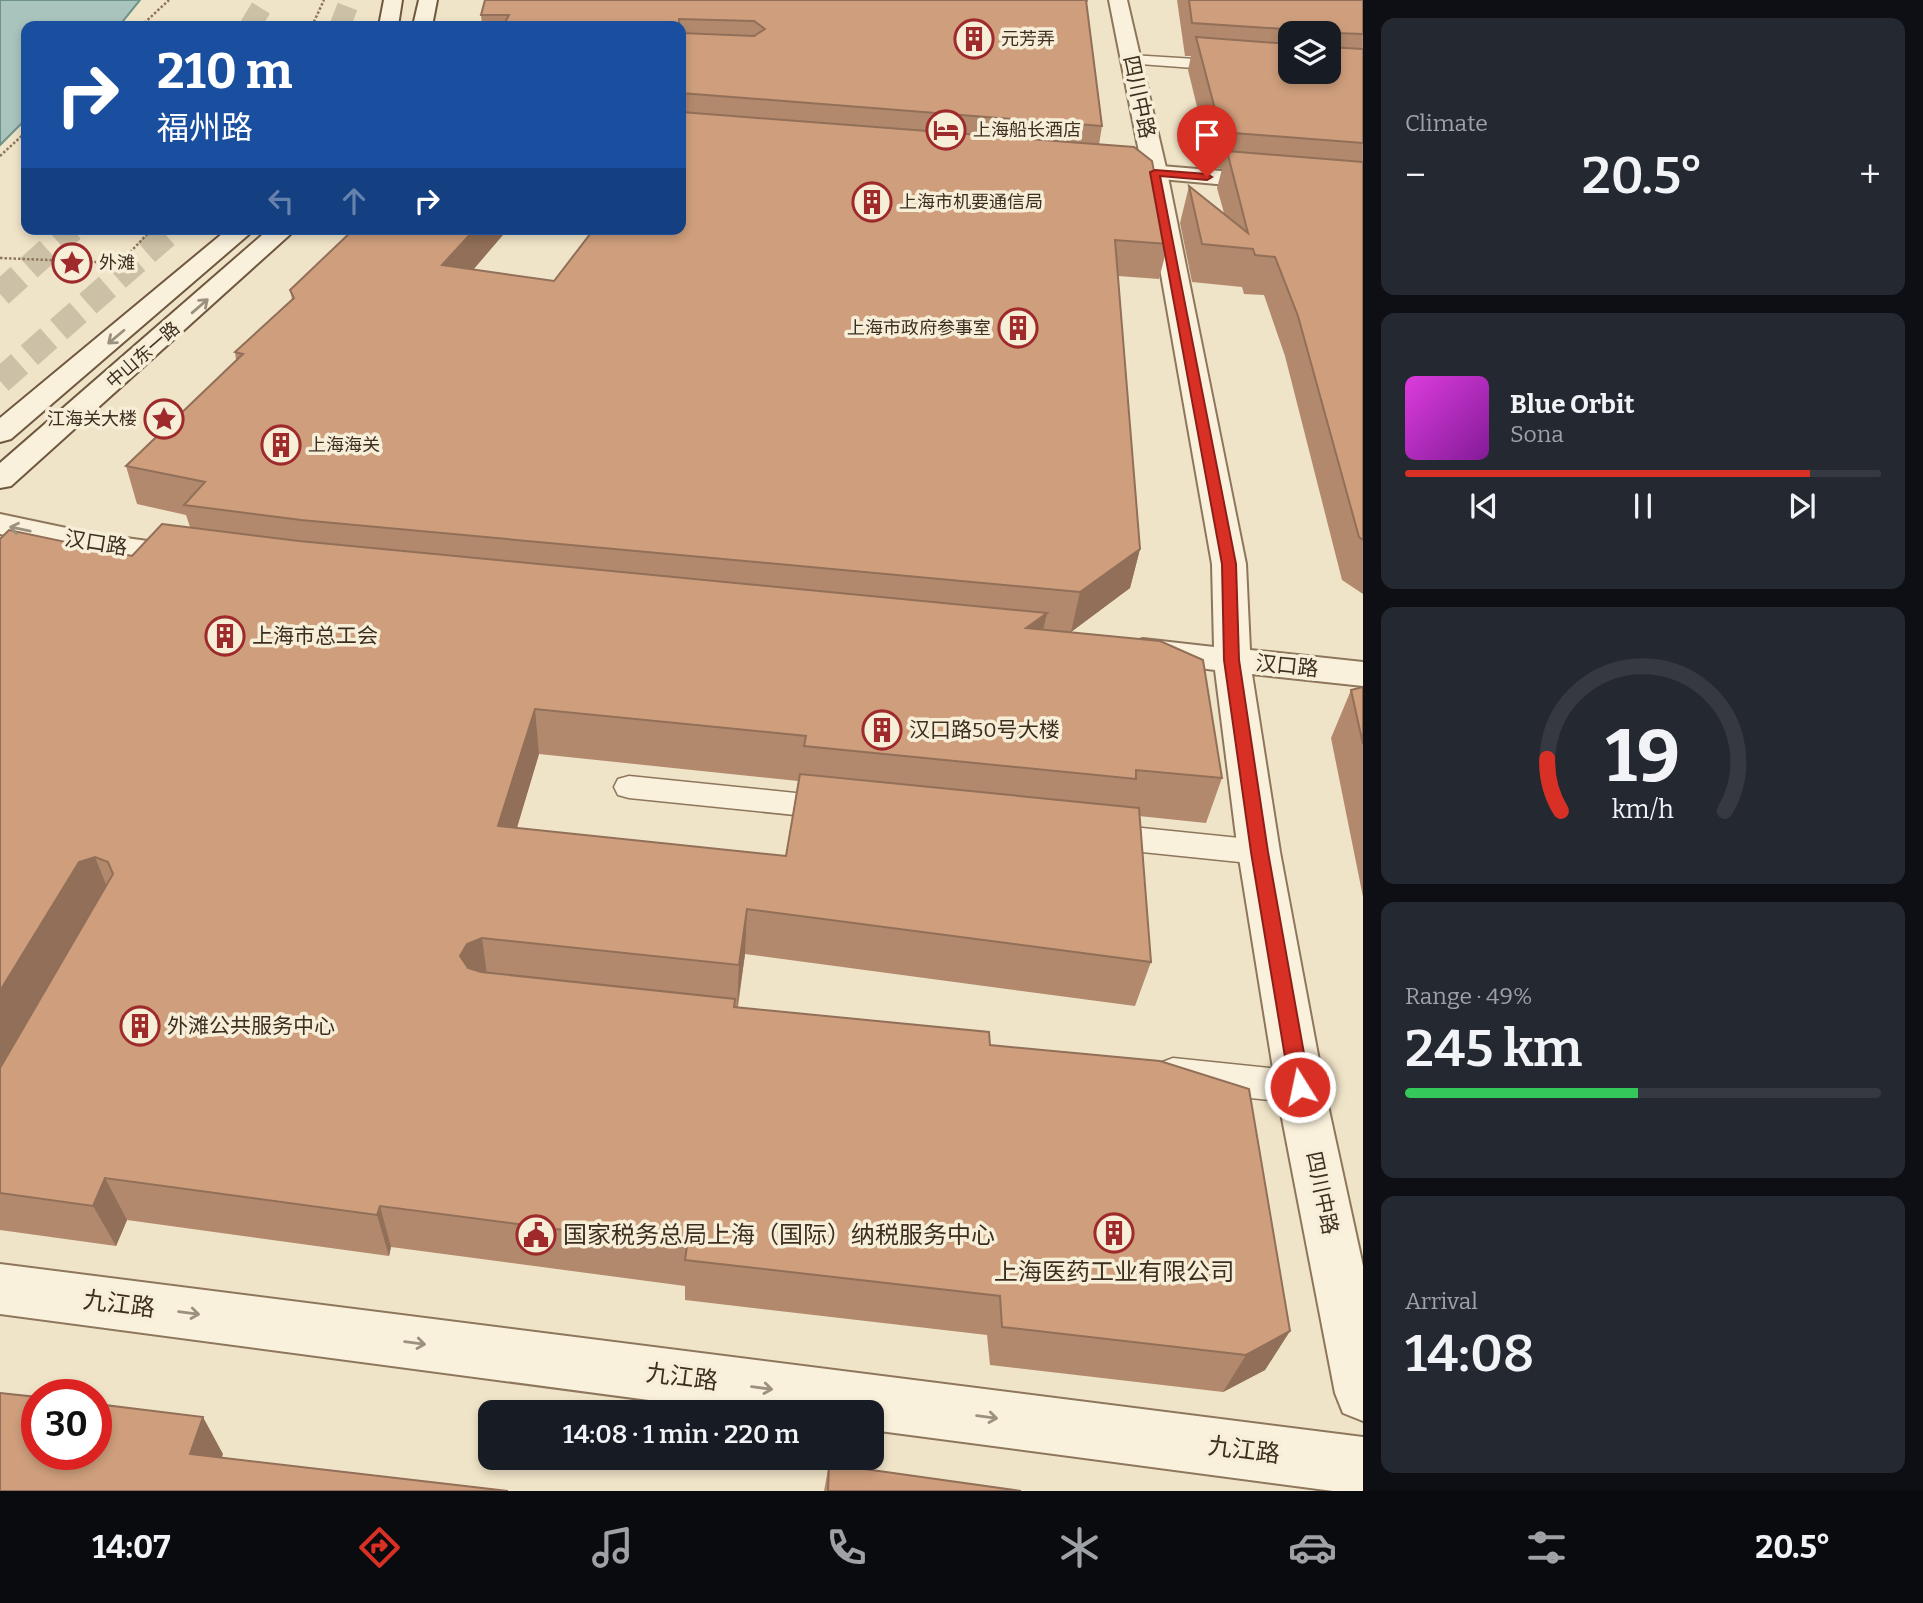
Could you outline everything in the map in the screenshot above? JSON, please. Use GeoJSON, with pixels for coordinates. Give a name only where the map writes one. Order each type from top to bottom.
{"type":"FeatureCollection","features":[{"type":"Feature","properties":{"kind":"street"},"geometry":{"type":"LineString","coordinates":[[390,21],[393,0]]}},
{"type":"Feature","properties":{"kind":"street"},"geometry":{"type":"LineString","coordinates":[[424,21],[428,0]]}},
{"type":"Feature","properties":{"kind":"street","name":"四川中路"},"geometry":{"type":"LineString","coordinates":[[1116,8],[1131,60],[1155,172],[1229,564],[1232,660],[1259,852],[1300,1087],[1363,1393]]}},
{"type":"Feature","properties":{"kind":"street"},"geometry":{"type":"LineString","coordinates":[[1086,167],[1363,190]]}},
{"type":"Feature","properties":{"kind":"street","name":"中山东一路"},"geometry":{"type":"LineString","coordinates":[[0,433],[236,235]]}},
{"type":"Feature","properties":{"kind":"street","name":"中山东一路"},"geometry":{"type":"LineString","coordinates":[[0,479],[277,235]]}},
{"type":"Feature","properties":{"kind":"street","name":"汉口路"},"geometry":{"type":"LineString","coordinates":[[0,524],[90,543],[227,562]]}},
{"type":"Feature","properties":{"kind":"street","name":"汉口路"},"geometry":{"type":"LineString","coordinates":[[1117,649],[1363,674]]}},
{"type":"Feature","properties":{"kind":"street","name":"九江路"},"geometry":{"type":"LineString","coordinates":[[0,1289],[1363,1466]]}},
{"type":"Feature","properties":{"kind":"lane"},"geometry":{"type":"LineString","coordinates":[[1131,60],[1278,69]]}},
{"type":"Feature","properties":{"kind":"lane"},"geometry":{"type":"LineString","coordinates":[[629,787],[862,811]]}},
{"type":"Feature","properties":{"kind":"lane"},"geometry":{"type":"LineString","coordinates":[[1081,834],[1259,852]]}},
{"type":"Feature","properties":{"kind":"lane"},"geometry":{"type":"LineString","coordinates":[[1135,1070],[1300,1087]]}},
{"type":"Feature","properties":{"kind":"path"},"geometry":{"type":"LineString","coordinates":[[146,21],[169,0]]}},
{"type":"Feature","properties":{"kind":"path"},"geometry":{"type":"LineString","coordinates":[[314,21],[324,0]]}},
{"type":"Feature","properties":{"kind":"path"},"geometry":{"type":"LineString","coordinates":[[0,156],[21,137]]}},
{"type":"Feature","properties":{"kind":"path"},"geometry":{"type":"LineString","coordinates":[[0,258],[120,263],[146,235]]}},
{"type":"Feature","properties":{"kind":"water"},"geometry":{"type":"Polygon","coordinates":[[[0,0],[140,0],[123,21],[21,21],[21,124],[0,145],[0,0]]]}},
{"type":"Feature","properties":{"kind":"building"},"geometry":{"type":"Polygon","coordinates":[[[485,0],[1086,0],[1102,126],[686,93],[686,33],[754,36],[765,29],[754,21],[506,21],[509,15],[481,15],[485,0]]]}},
{"type":"Feature","properties":{"kind":"building"},"geometry":{"type":"Polygon","coordinates":[[[1189,0],[1363,0],[1363,34],[1341,33],[1341,21],[1278,21],[1278,29],[1192,23],[1189,0]]]}},
{"type":"Feature","properties":{"kind":"building"},"geometry":{"type":"Polygon","coordinates":[[[1196,37],[1278,43],[1278,84],[1341,84],[1341,48],[1363,49],[1363,143],[1221,132],[1196,37]]]}},
{"type":"Feature","properties":{"kind":"building"},"geometry":{"type":"Polygon","coordinates":[[[686,112],[1134,147],[1152,161],[1168,244],[1115,240],[1140,549],[1080,592],[301,520],[184,505],[205,482],[126,466],[243,354],[235,352],[294,298],[290,290],[348,235],[470,235],[442,265],[554,281],[589,235],[686,235],[686,112]]]}},
{"type":"Feature","properties":{"kind":"building"},"geometry":{"type":"Polygon","coordinates":[[[1227,151],[1363,162],[1363,540],[1359,537],[1298,316],[1275,257],[1255,255],[1253,249],[1202,244],[1189,186],[1248,233],[1227,151]]]}},
{"type":"Feature","properties":{"kind":"building"},"geometry":{"type":"Polygon","coordinates":[[[162,524],[299,541],[1047,613],[1026,628],[1160,641],[1203,660],[1222,778],[1136,770],[1136,779],[804,746],[806,736],[535,709],[498,826],[786,856],[800,774],[1139,808],[1151,962],[747,909],[739,965],[482,938],[467,944],[460,956],[468,968],[481,972],[735,999],[734,1007],[989,1032],[990,1045],[1160,1061],[1249,1089],[1290,1331],[1246,1355],[1002,1327],[1000,1296],[685,1260],[687,1246],[380,1206],[377,1215],[105,1178],[93,1206],[0,1193],[0,1068],[113,874],[108,862],[95,857],[79,862],[0,991],[0,539],[9,530],[132,556],[162,524]]]}},
{"type":"Feature","properties":{"kind":"building"},"geometry":{"type":"Polygon","coordinates":[[[1363,687],[1363,744],[1351,690],[1363,687]]]}},
{"type":"Feature","properties":{"kind":"building"},"geometry":{"type":"Polygon","coordinates":[[[0,1393],[21,1395],[21,1470],[112,1470],[112,1406],[203,1417],[190,1454],[508,1491],[0,1491],[0,1393]]]}},
{"type":"Feature","properties":{"kind":"building"},"geometry":{"type":"Polygon","coordinates":[[[829,1470],[872,1470],[1021,1491],[828,1491],[829,1470]]]}},
{"type":"Feature","properties":{"kind":"tunnel"},"geometry":{"type":"LineString","coordinates":[[253,21],[266,0]]}},
{"type":"Feature","properties":{"kind":"tunnel"},"geometry":{"type":"LineString","coordinates":[[342,21],[350,0]]}},
{"type":"Feature","properties":{"kind":"tunnel"},"geometry":{"type":"LineString","coordinates":[[0,294],[65,235]]}},
{"type":"Feature","properties":{"kind":"tunnel"},"geometry":{"type":"LineString","coordinates":[[0,381],[166,235]]}},
{"type":"Feature","properties":{"kind":"place","name":"元芳弄"},"geometry":{"type":"Point","coordinates":[974,39]}},
{"type":"Feature","properties":{"kind":"place","name":"上海船长酒店"},"geometry":{"type":"Point","coordinates":[946,130]}},
{"type":"Feature","properties":{"kind":"place","name":"上海市机要通信局"},"geometry":{"type":"Point","coordinates":[872,202]}},
{"type":"Feature","properties":{"kind":"place","name":"外滩"},"geometry":{"type":"Point","coordinates":[72,263]}},
{"type":"Feature","properties":{"kind":"place","name":"上海市政府参事室"},"geometry":{"type":"Point","coordinates":[1018,328]}},
{"type":"Feature","properties":{"kind":"place","name":"江海关大楼"},"geometry":{"type":"Point","coordinates":[164,419]}},
{"type":"Feature","properties":{"kind":"place","name":"上海海关"},"geometry":{"type":"Point","coordinates":[281,445]}},
{"type":"Feature","properties":{"kind":"place","name":"上海市总工会"},"geometry":{"type":"Point","coordinates":[225,636]}},
{"type":"Feature","properties":{"kind":"place","name":"汉口路50号大楼"},"geometry":{"type":"Point","coordinates":[882,730]}},
{"type":"Feature","properties":{"kind":"place","name":"外滩公共服务中心"},"geometry":{"type":"Point","coordinates":[140,1026]}},
{"type":"Feature","properties":{"kind":"place","name":"上海医药工业有限公司"},"geometry":{"type":"Point","coordinates":[1114,1233]}},
{"type":"Feature","properties":{"kind":"place","name":"国家税务总局上海（国际）纳税服务中心"},"geometry":{"type":"Point","coordinates":[536,1235]}},
{"type":"Feature","properties":{"kind":"route"},"geometry":{"type":"LineString","coordinates":[[1207,177],[1155,172],[1229,564],[1232,660],[1259,852],[1300,1087]]}}]}
